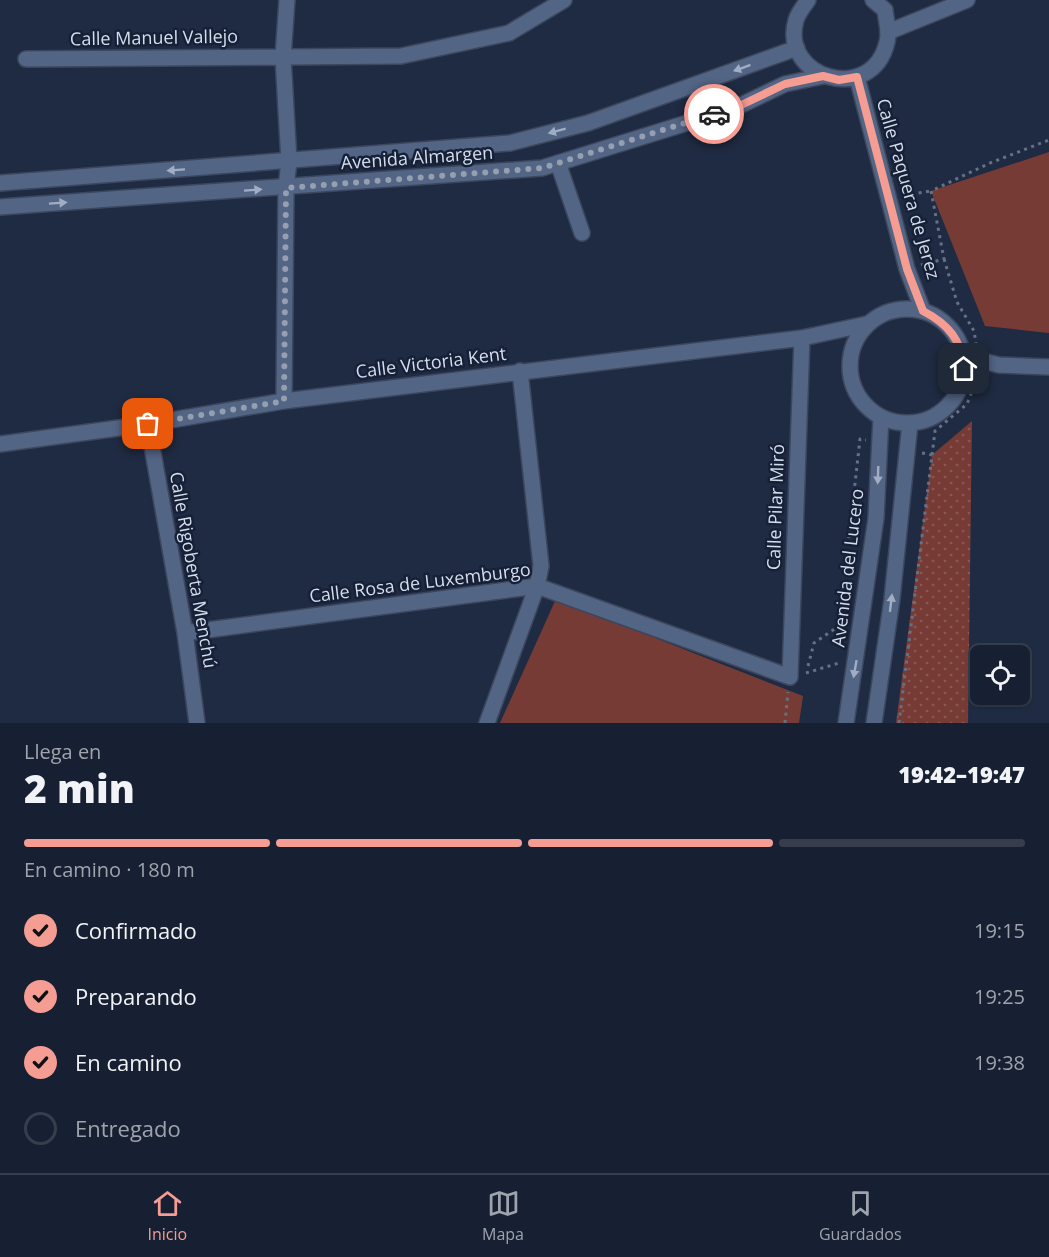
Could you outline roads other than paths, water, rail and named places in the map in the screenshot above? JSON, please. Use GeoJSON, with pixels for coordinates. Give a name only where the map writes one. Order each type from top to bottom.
{"type":"FeatureCollection","features":[{"type":"Feature","properties":{"kind":"street"},"geometry":{"type":"LineString","coordinates":[[284,401],[286,188],[289,161],[283,57],[287,0]]}},
{"type":"Feature","properties":{"kind":"street","name":"Calle Manuel Vallejo"},"geometry":{"type":"LineString","coordinates":[[26,59],[401,56],[509,33],[564,0]]}},
{"type":"Feature","properties":{"kind":"street"},"geometry":{"type":"LineString","coordinates":[[798,0],[797,48],[805,63],[823,76]]}},
{"type":"Feature","properties":{"kind":"street"},"geometry":{"type":"LineString","coordinates":[[796,19],[808,0]]}},
{"type":"Feature","properties":{"kind":"street"},"geometry":{"type":"LineString","coordinates":[[888,32],[967,0]]}},
{"type":"Feature","properties":{"kind":"street"},"geometry":{"type":"LineString","coordinates":[[857,77],[871,70],[882,57],[888,32],[882,3]]}},
{"type":"Feature","properties":{"kind":"street","name":"Avenida Almargen"},"geometry":{"type":"LineString","coordinates":[[0,183],[510,143],[588,123],[797,48]]}},
{"type":"Feature","properties":{"kind":"street","name":"Avenida Almargen"},"geometry":{"type":"LineString","coordinates":[[0,207],[542,168],[735,108],[785,84],[823,76],[839,80],[857,77]]}},
{"type":"Feature","properties":{"kind":"street","name":"Calle Paquera de Jerez"},"geometry":{"type":"LineString","coordinates":[[857,77],[907,269],[923,311]]}},
{"type":"Feature","properties":{"kind":"street"},"geometry":{"type":"LineString","coordinates":[[558,163],[582,233]]}},
{"type":"Feature","properties":{"kind":"street"},"geometry":{"type":"LineString","coordinates":[[904,308],[923,311],[942,321],[957,338],[963,356],[962,382],[953,400],[930,418],[910,423],[880,417],[865,405],[852,382],[849,362],[852,346],[867,324],[884,313],[904,308]]}},
{"type":"Feature","properties":{"kind":"street","name":"Calle Victoria Kent"},"geometry":{"type":"LineString","coordinates":[[0,444],[148,424],[284,401],[802,338],[867,324]]}},
{"type":"Feature","properties":{"kind":"street","name":"Calle Pilar Miró"},"geometry":{"type":"LineString","coordinates":[[797,679],[802,338]]}},
{"type":"Feature","properties":{"kind":"street"},"geometry":{"type":"LineString","coordinates":[[963,356],[999,364],[1049,367]]}},
{"type":"Feature","properties":{"kind":"street"},"geometry":{"type":"LineString","coordinates":[[487,723],[537,586],[541,566],[520,371]]}},
{"type":"Feature","properties":{"kind":"street","name":"Avenida del Lucero"},"geometry":{"type":"LineString","coordinates":[[846,723],[876,518],[880,417]]}},
{"type":"Feature","properties":{"kind":"street"},"geometry":{"type":"LineString","coordinates":[[874,723],[892,599],[910,423]]}},
{"type":"Feature","properties":{"kind":"street","name":"Calle Rigoberta Menchú"},"geometry":{"type":"LineString","coordinates":[[148,424],[185,633],[197,723]]}},
{"type":"Feature","properties":{"kind":"street","name":"Calle Rosa de Luxemburgo"},"geometry":{"type":"LineString","coordinates":[[185,633],[537,586],[797,679]]}}]}
